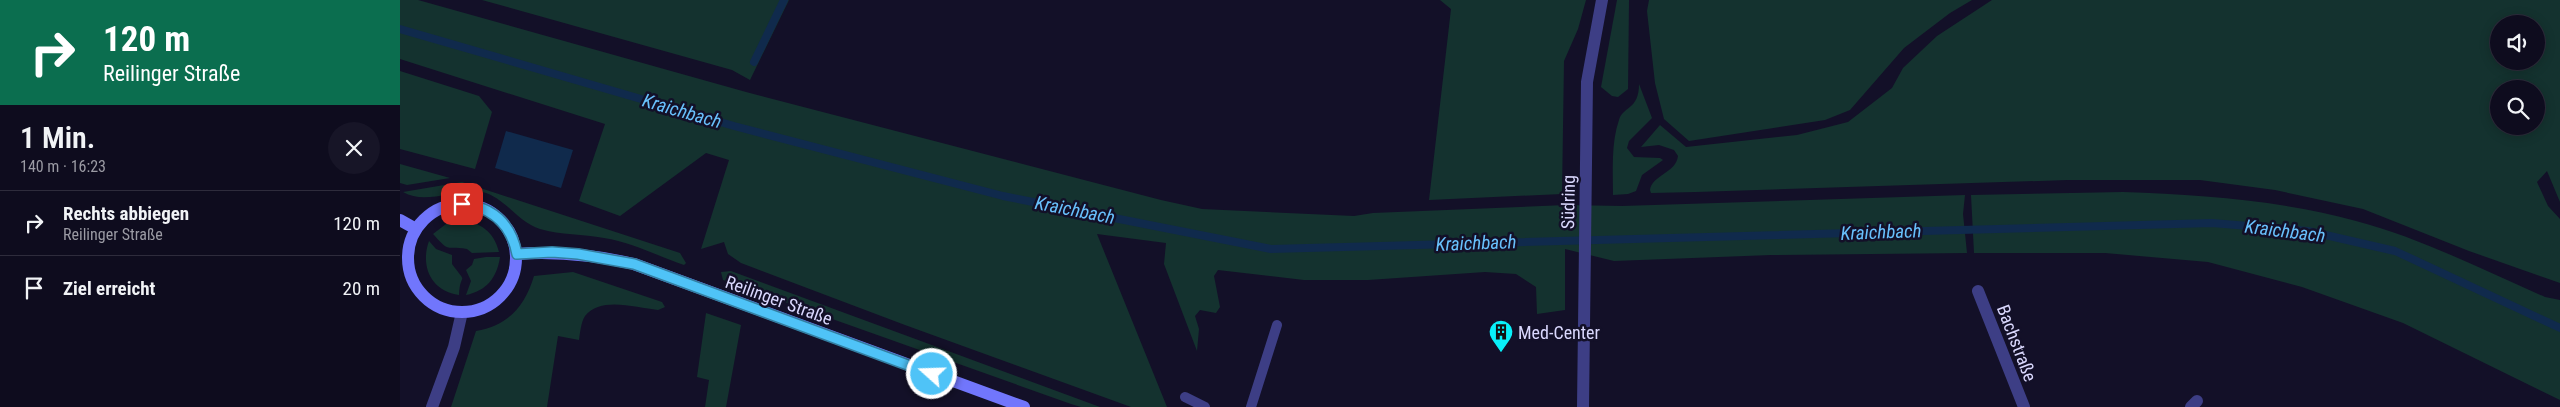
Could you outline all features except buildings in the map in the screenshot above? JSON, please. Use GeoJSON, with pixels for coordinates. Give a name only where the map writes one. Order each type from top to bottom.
{"type":"FeatureCollection","features":[{"type":"Feature","properties":{"kind":"main road"},"geometry":{"type":"LineString","coordinates":[[462,204],[476,205],[500,218],[511,234],[517,254],[514,276],[502,295],[484,308],[462,312],[448,310],[434,304],[422,295],[414,283],[409,269],[408,254],[416,229],[425,218],[442,208],[462,204]]}},
{"type":"Feature","properties":{"kind":"main road"},"geometry":{"type":"LineString","coordinates":[[400,220],[416,229]]}},
{"type":"Feature","properties":{"kind":"main road","name":"Reilinger Straße"},"geometry":{"type":"LineString","coordinates":[[517,254],[552,252],[592,255],[634,264],[1024,407]]}},
{"type":"Feature","properties":{"kind":"street","name":"Südring"},"geometry":{"type":"LineString","coordinates":[[1583,407],[1587,82],[1602,0]]}},
{"type":"Feature","properties":{"kind":"street","name":"Bachstraße"},"geometry":{"type":"LineString","coordinates":[[1978,292],[2024,407]]}},
{"type":"Feature","properties":{"kind":"street"},"geometry":{"type":"LineString","coordinates":[[432,407],[454,347],[462,312]]}},
{"type":"Feature","properties":{"kind":"lane"},"geometry":{"type":"LineString","coordinates":[[1251,407],[1277,325]]}},
{"type":"Feature","properties":{"kind":"lane"},"geometry":{"type":"LineString","coordinates":[[1186,397],[1205,407]]}},
{"type":"Feature","properties":{"kind":"green space"},"geometry":{"type":"Polygon","coordinates":[[[400,0],[418,0],[746,92],[1202,209],[1354,216],[1373,213],[1566,205],[1622,206],[1965,195],[1963,214],[1967,253],[1771,255],[1614,261],[1565,249],[1565,310],[1537,314],[1536,287],[1516,274],[1485,272],[1368,280],[1304,280],[1218,270],[1214,276],[1220,307],[1216,313],[1200,310],[1195,316],[1199,329],[1197,351],[1164,264],[1166,243],[1097,234],[1167,407],[1131,407],[741,263],[728,254],[724,242],[701,249],[729,160],[706,153],[620,216],[579,201],[605,124],[400,59],[400,0]]]}},
{"type":"Feature","properties":{"kind":"green space"},"geometry":{"type":"Polygon","coordinates":[[[482,0],[789,0],[750,80],[732,70],[482,0]]]}},
{"type":"Feature","properties":{"kind":"green space"},"geometry":{"type":"Polygon","coordinates":[[[1440,0],[1586,0],[1578,29],[1564,61],[1562,194],[1429,200],[1451,9],[1440,0]]]}},
{"type":"Feature","properties":{"kind":"green space"},"geometry":{"type":"Polygon","coordinates":[[[1617,0],[1629,0],[1628,89],[1618,97],[1612,96],[1601,87],[1617,0]]]}},
{"type":"Feature","properties":{"kind":"green space"},"geometry":{"type":"Polygon","coordinates":[[[1649,0],[1972,0],[1950,13],[1904,48],[1850,110],[1825,120],[1689,141],[1664,119],[1655,83],[1647,11],[1649,0]]]}},
{"type":"Feature","properties":{"kind":"green space"},"geometry":{"type":"Polygon","coordinates":[[[1992,0],[2560,0],[2560,202],[2547,171],[2537,182],[2548,206],[2560,219],[2560,283],[2469,251],[2363,209],[2275,190],[2200,180],[2067,180],[1651,193],[1652,185],[1673,166],[1678,156],[1674,150],[1659,145],[1641,147],[1660,125],[1686,147],[1797,135],[1848,122],[1892,88],[1903,68],[1937,36],[1992,0]]]}},
{"type":"Feature","properties":{"kind":"green space"},"geometry":{"type":"Polygon","coordinates":[[[400,71],[479,96],[492,112],[475,169],[400,149],[400,71]]]}},
{"type":"Feature","properties":{"kind":"green space"},"geometry":{"type":"Polygon","coordinates":[[[1639,84],[1652,118],[1629,141],[1627,148],[1634,157],[1660,158],[1663,160],[1642,175],[1636,191],[1628,194],[1613,195],[1613,157],[1616,129],[1621,115],[1634,103],[1639,84]]]}},
{"type":"Feature","properties":{"kind":"green space"},"geometry":{"type":"Polygon","coordinates":[[[400,164],[450,178],[407,185],[400,183],[400,164]]]}},
{"type":"Feature","properties":{"kind":"green space"},"geometry":{"type":"Polygon","coordinates":[[[462,182],[680,253],[686,263],[684,265],[614,240],[540,229],[524,221],[498,199],[482,192],[472,191],[422,197],[412,196],[403,192],[462,182]]]}},
{"type":"Feature","properties":{"kind":"green space"},"geometry":{"type":"Polygon","coordinates":[[[2123,192],[2269,203],[2356,221],[2404,236],[2452,255],[2545,297],[2560,300],[2560,400],[2403,323],[2302,287],[2208,262],[2105,253],[1974,253],[1971,195],[2123,192]]]}},
{"type":"Feature","properties":{"kind":"green space"},"geometry":{"type":"Polygon","coordinates":[[[459,220],[480,225],[490,233],[499,252],[472,253],[467,249],[448,248],[433,234],[446,224],[459,220]]]}},
{"type":"Feature","properties":{"kind":"green space"},"geometry":{"type":"Polygon","coordinates":[[[429,241],[436,249],[452,255],[452,264],[462,279],[459,295],[449,293],[441,288],[430,276],[426,259],[429,241]]]}},
{"type":"Feature","properties":{"kind":"green space"},"geometry":{"type":"Polygon","coordinates":[[[500,257],[493,277],[485,287],[466,295],[471,281],[466,270],[472,265],[474,259],[500,257]]]}},
{"type":"Feature","properties":{"kind":"green space"},"geometry":{"type":"Polygon","coordinates":[[[731,271],[1100,407],[1081,407],[1071,404],[723,280],[721,272],[731,271]]]}},
{"type":"Feature","properties":{"kind":"green space"},"geometry":{"type":"Polygon","coordinates":[[[573,272],[662,302],[665,307],[658,310],[619,305],[600,306],[585,316],[579,340],[558,336],[547,407],[451,407],[476,331],[498,324],[514,312],[526,296],[534,276],[573,272]]]}},
{"type":"Feature","properties":{"kind":"green space"},"geometry":{"type":"Polygon","coordinates":[[[706,313],[741,325],[726,407],[705,407],[709,380],[697,377],[706,313]]]}},
{"type":"Feature","properties":{"kind":"water"},"geometry":{"type":"Polygon","coordinates":[[[506,131],[573,150],[561,188],[495,168],[506,131]]]}},
{"type":"Feature","properties":{"kind":"waterway"},"geometry":{"type":"LineString","coordinates":[[754,62],[784,0]]}},
{"type":"Feature","properties":{"kind":"waterway","name":"Kraichbach"},"geometry":{"type":"LineString","coordinates":[[400,29],[734,126],[1003,196],[1271,249],[2212,223],[2308,231],[2395,251],[2560,328]]}},
{"type":"Feature","properties":{"kind":"place","name":"Med-Center"},"geometry":{"type":"Point","coordinates":[1501,353]}},
{"type":"Feature","properties":{"kind":"route"},"geometry":{"type":"LineString","coordinates":[[462,204],[476,205],[500,218],[508,228],[517,254],[552,252],[592,255],[634,264],[932,374]]}}]}
